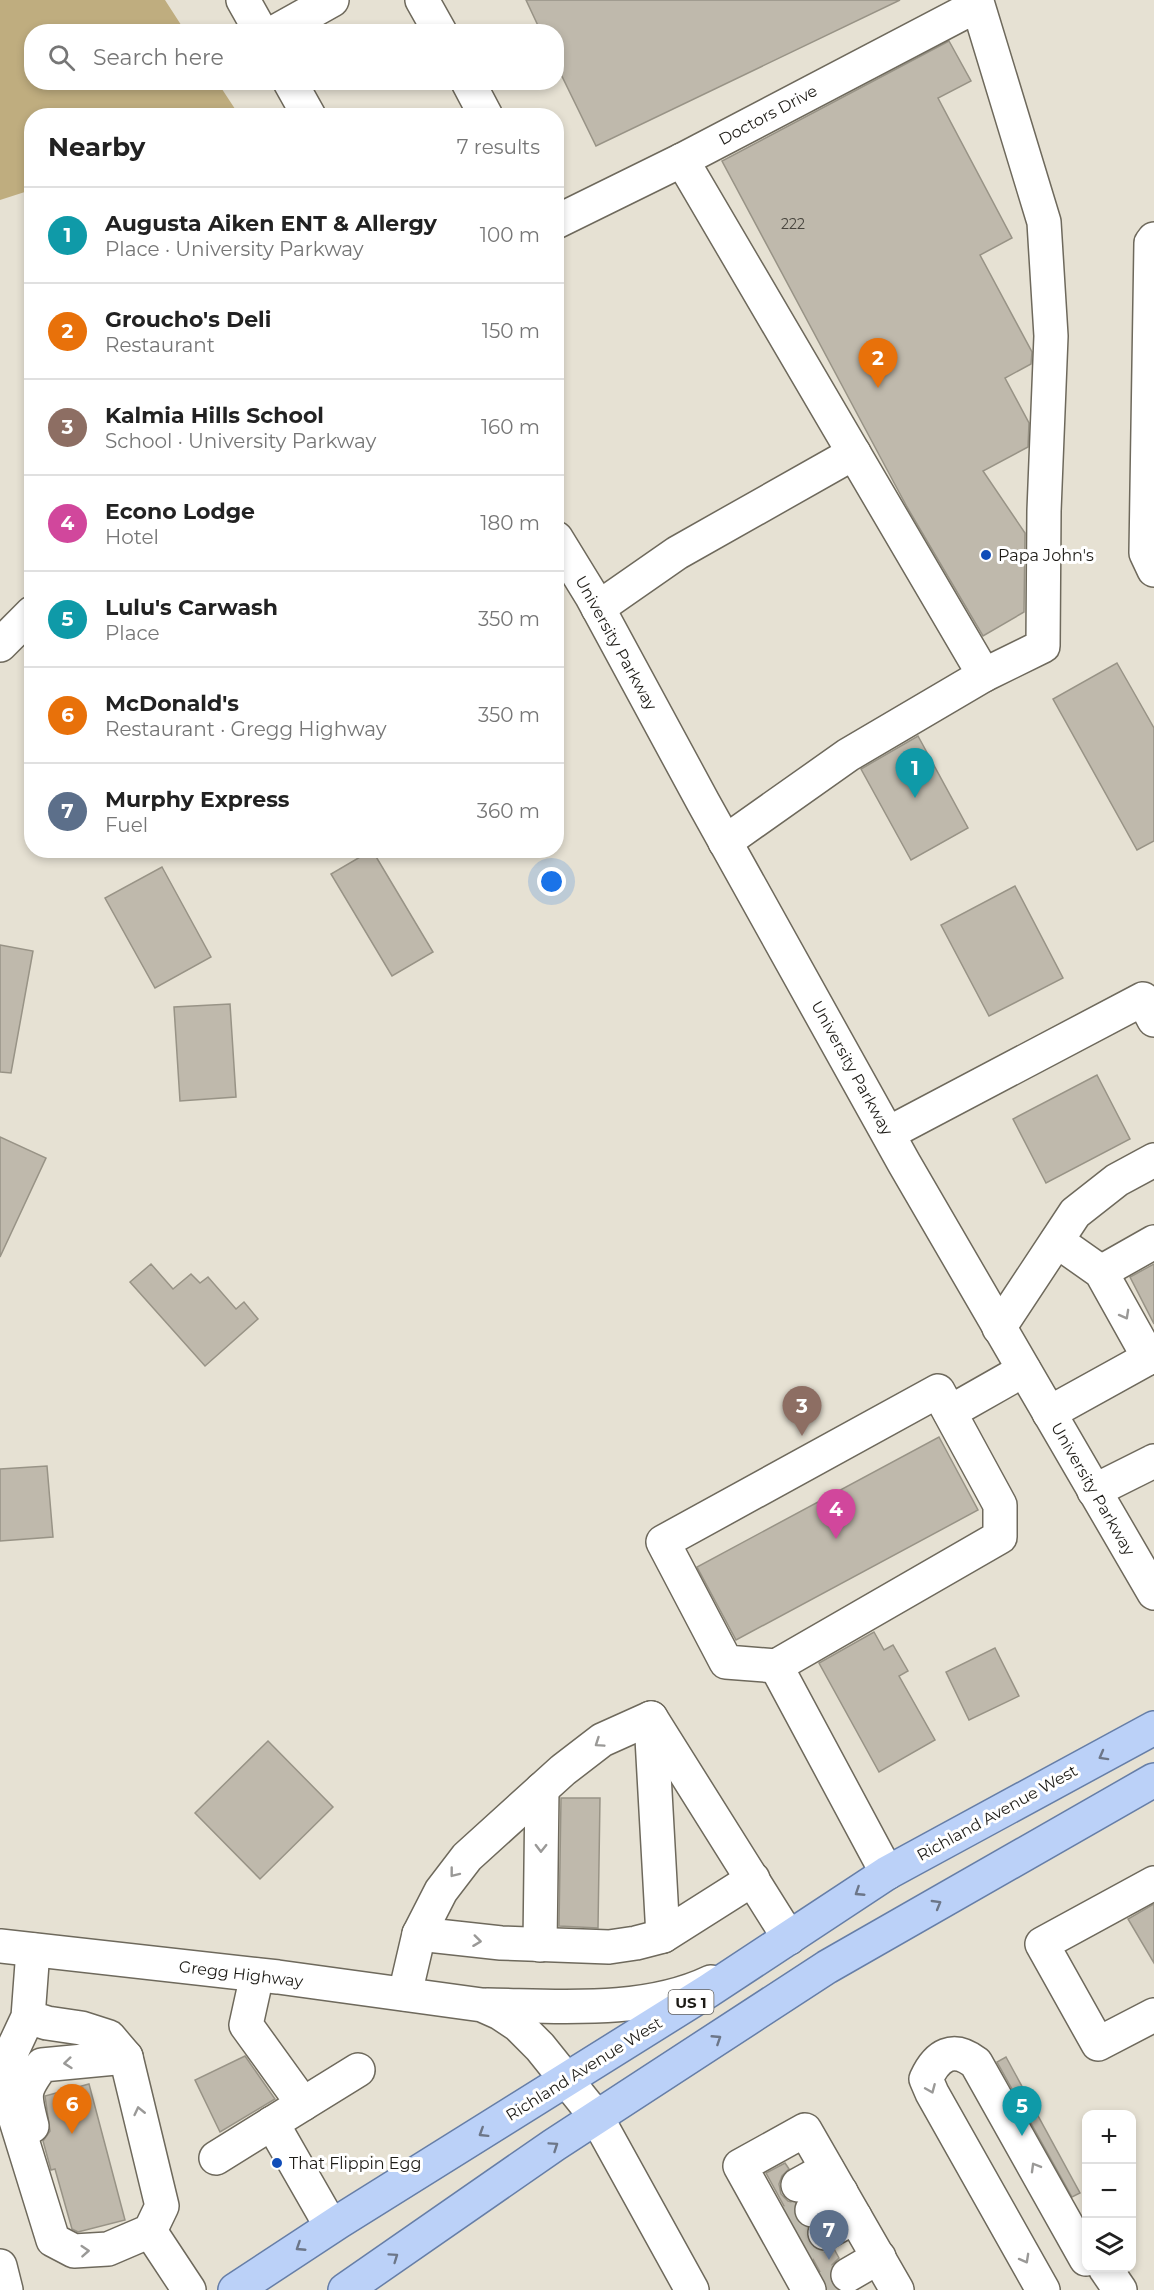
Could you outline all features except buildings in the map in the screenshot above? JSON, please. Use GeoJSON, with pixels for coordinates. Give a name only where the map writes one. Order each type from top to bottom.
{"type":"FeatureCollection","features":[{"type":"Feature","properties":{"kind":"main road","name":"Richland Avenue West"},"geometry":{"type":"LineString","coordinates":[[235,2290],[332,2226],[567,2081],[887,1873],[1154,1728]]}},
{"type":"Feature","properties":{"kind":"main road","name":"US 1"},"geometry":{"type":"LineString","coordinates":[[345,2290],[554,2145],[827,1967],[1154,1780]]}},
{"type":"Feature","properties":{"kind":"street"},"geometry":{"type":"LineString","coordinates":[[243,0],[256,24]]}},
{"type":"Feature","properties":{"kind":"street"},"geometry":{"type":"LineString","coordinates":[[289,24],[332,0]]}},
{"type":"Feature","properties":{"kind":"street"},"geometry":{"type":"LineString","coordinates":[[422,0],[436,24]]}},
{"type":"Feature","properties":{"kind":"street","name":"Doctors Drive"},"geometry":{"type":"LineString","coordinates":[[564,218],[682,160],[978,5],[1044,222],[1051,336],[1044,511],[1043,646],[984,675]]}},
{"type":"Feature","properties":{"kind":"street"},"geometry":{"type":"LineString","coordinates":[[294,90],[305,108]]}},
{"type":"Feature","properties":{"kind":"street"},"geometry":{"type":"LineString","coordinates":[[472,90],[482,108]]}},
{"type":"Feature","properties":{"kind":"street"},"geometry":{"type":"LineString","coordinates":[[682,160],[984,675],[848,755],[726,842]]}},
{"type":"Feature","properties":{"kind":"street"},"geometry":{"type":"LineString","coordinates":[[1154,240],[1151,253],[1146,553],[1154,570]]}},
{"type":"Feature","properties":{"kind":"street"},"geometry":{"type":"LineString","coordinates":[[598,608],[677,553],[854,453]]}},
{"type":"Feature","properties":{"kind":"street","name":"University Parkway"},"geometry":{"type":"LineString","coordinates":[[564,551],[598,608],[904,1163],[1153,1590]]}},
{"type":"Feature","properties":{"kind":"street"},"geometry":{"type":"LineString","coordinates":[[0,645],[24,621]]}},
{"type":"Feature","properties":{"kind":"street"},"geometry":{"type":"LineString","coordinates":[[889,1133],[1143,999],[1154,1020]]}},
{"type":"Feature","properties":{"kind":"street"},"geometry":{"type":"LineString","coordinates":[[999,1328],[1075,1213],[1117,1180],[1154,1160]]}},
{"type":"Feature","properties":{"kind":"street"},"geometry":{"type":"LineString","coordinates":[[1049,1413],[1151,1356],[1101,1272],[1057,1241]]}},
{"type":"Feature","properties":{"kind":"street"},"geometry":{"type":"LineString","coordinates":[[1101,1272],[1154,1242]]}},
{"type":"Feature","properties":{"kind":"street"},"geometry":{"type":"LineString","coordinates":[[950,1412],[1024,1370]]}},
{"type":"Feature","properties":{"kind":"street"},"geometry":{"type":"LineString","coordinates":[[938,1391],[1000,1505],[1000,1536],[776,1666],[726,1662],[663,1542],[938,1391]]}},
{"type":"Feature","properties":{"kind":"street"},"geometry":{"type":"LineString","coordinates":[[1094,1491],[1154,1461]]}},
{"type":"Feature","properties":{"kind":"street"},"geometry":{"type":"LineString","coordinates":[[776,1666],[887,1873]]}},
{"type":"Feature","properties":{"kind":"street"},"geometry":{"type":"LineString","coordinates":[[405,1994],[419,1934],[441,1891],[467,1857],[563,1770],[602,1740],[651,1718]]}},
{"type":"Feature","properties":{"kind":"street"},"geometry":{"type":"LineString","coordinates":[[651,1718],[789,1938]]}},
{"type":"Feature","properties":{"kind":"street"},"geometry":{"type":"LineString","coordinates":[[651,1718],[663,1936]]}},
{"type":"Feature","properties":{"kind":"street"},"geometry":{"type":"LineString","coordinates":[[540,1945],[542,1789]]}},
{"type":"Feature","properties":{"kind":"street"},"geometry":{"type":"LineString","coordinates":[[419,1934],[540,1945],[609,1947],[636,1943],[663,1936],[753,1879]]}},
{"type":"Feature","properties":{"kind":"street"},"geometry":{"type":"LineString","coordinates":[[1154,1883],[1042,1944],[1098,2044],[1154,2015]]}},
{"type":"Feature","properties":{"kind":"street","name":"Gregg Highway"},"geometry":{"type":"LineString","coordinates":[[0,1946],[257,1975],[482,2005],[563,2006],[641,2003],[696,1989],[755,1960]]}},
{"type":"Feature","properties":{"kind":"street"},"geometry":{"type":"LineString","coordinates":[[28,2017],[47,2023],[81,2028],[109,2037],[126,2057],[162,2206],[150,2231],[108,2249],[74,2251],[53,2240],[5,2085],[13,2049],[28,2017],[33,1950]]}},
{"type":"Feature","properties":{"kind":"street"},"geometry":{"type":"LineString","coordinates":[[257,1975],[246,2025],[303,2103]]}},
{"type":"Feature","properties":{"kind":"street","name":"Gregg Highway"},"geometry":{"type":"LineString","coordinates":[[482,2005],[518,2025],[540,2047],[597,2118],[692,2290]]}},
{"type":"Feature","properties":{"kind":"street"},"geometry":{"type":"LineString","coordinates":[[1043,2290],[932,2093],[926,2079],[933,2063],[943,2056],[957,2053],[967,2056],[976,2063],[1082,2252]]}},
{"type":"Feature","properties":{"kind":"street"},"geometry":{"type":"LineString","coordinates":[[53,2240],[59,2228],[26,2102],[27,2085],[42,2065],[126,2057]]}},
{"type":"Feature","properties":{"kind":"street"},"geometry":{"type":"LineString","coordinates":[[216,2158],[357,2070]]}},
{"type":"Feature","properties":{"kind":"street"},"geometry":{"type":"LineString","coordinates":[[272,2123],[332,2226]]}},
{"type":"Feature","properties":{"kind":"street"},"geometry":{"type":"LineString","coordinates":[[809,2290],[790,2221],[740,2166],[805,2130],[841,2193],[862,2282]]}},
{"type":"Feature","properties":{"kind":"street"},"geometry":{"type":"LineString","coordinates":[[790,2221],[841,2193]]}},
{"type":"Feature","properties":{"kind":"street"},"geometry":{"type":"LineString","coordinates":[[790,2221],[841,2193]]}},
{"type":"Feature","properties":{"kind":"street"},"geometry":{"type":"LineString","coordinates":[[1064,2218],[1082,2238]]}},
{"type":"Feature","properties":{"kind":"street"},"geometry":{"type":"LineString","coordinates":[[150,2231],[189,2290]]}},
{"type":"Feature","properties":{"kind":"street"},"geometry":{"type":"LineString","coordinates":[[0,2266],[6,2290]]}},
{"type":"Feature","properties":{"kind":"street"},"geometry":{"type":"LineString","coordinates":[[1093,2272],[1104,2290]]}},
{"type":"Feature","properties":{"kind":"street"},"geometry":{"type":"LineString","coordinates":[[1108,2272],[1120,2290]]}},
{"type":"Feature","properties":{"kind":"shaded area"},"geometry":{"type":"Polygon","coordinates":[[[0,0],[165,0],[180,24],[24,24],[24,90],[223,90],[234,108],[24,108],[24,192],[0,200],[0,0]]]}},
{"type":"Feature","properties":{"kind":"tunnel"},"geometry":{"type":"LineString","coordinates":[[785,2225],[812,2210]]}},
{"type":"Feature","properties":{"kind":"tunnel"},"geometry":{"type":"LineString","coordinates":[[798,2248],[825,2233]]}},
{"type":"Feature","properties":{"kind":"tunnel"},"geometry":{"type":"LineString","coordinates":[[822,2290],[848,2275]]}},
{"type":"Feature","properties":{"kind":"place","name":"Groucho's Deli"},"geometry":{"type":"Point","coordinates":[878,388]}},
{"type":"Feature","properties":{"kind":"place","name":"Papa John's"},"geometry":{"type":"Point","coordinates":[986,555]}},
{"type":"Feature","properties":{"kind":"place","name":"Augusta Aiken ENT & Allergy"},"geometry":{"type":"Point","coordinates":[915,798]}},
{"type":"Feature","properties":{"kind":"place","name":"Kalmia Hills School"},"geometry":{"type":"Point","coordinates":[802,1436]}},
{"type":"Feature","properties":{"kind":"place","name":"Econo Lodge"},"geometry":{"type":"Point","coordinates":[836,1539]}},
{"type":"Feature","properties":{"kind":"place","name":"McDonald's"},"geometry":{"type":"Point","coordinates":[72,2134]}},
{"type":"Feature","properties":{"kind":"place","name":"Lulu's Carwash"},"geometry":{"type":"Point","coordinates":[1022,2136]}},
{"type":"Feature","properties":{"kind":"place","name":"That Flippin Egg"},"geometry":{"type":"Point","coordinates":[277,2163]}},
{"type":"Feature","properties":{"kind":"place","name":"Murphy Express"},"geometry":{"type":"Point","coordinates":[829,2260]}}]}
